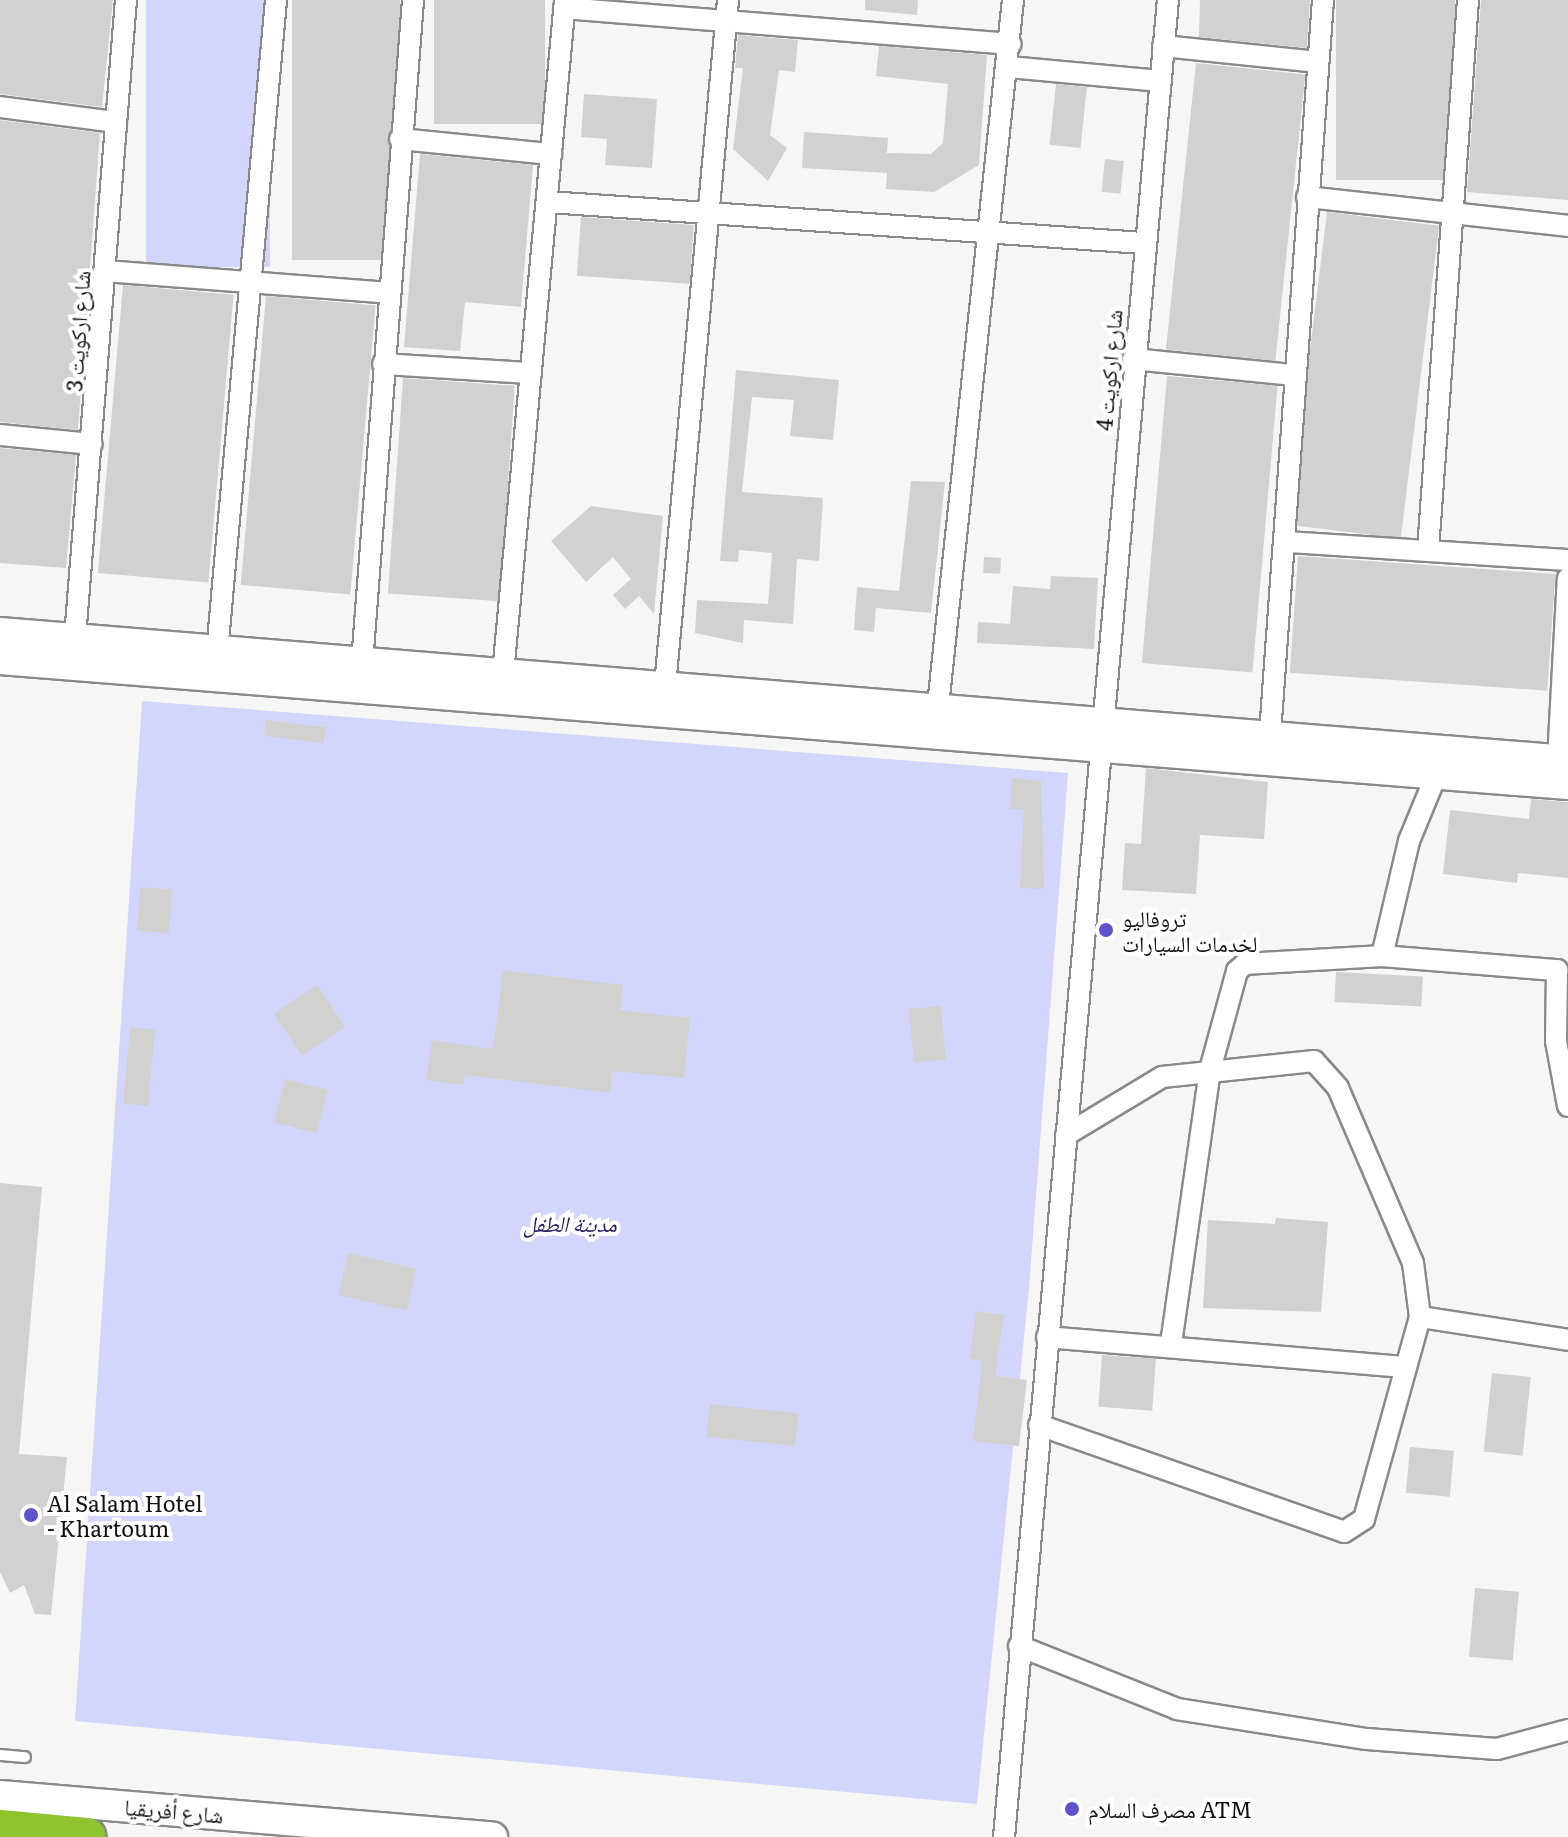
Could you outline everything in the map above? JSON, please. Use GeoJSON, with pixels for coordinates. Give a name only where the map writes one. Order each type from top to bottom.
{"type":"FeatureCollection","features":[{"type":"Feature","properties":{"kind":"highway"},"geometry":{"type":"LineString","coordinates":[[0,1829],[87,1837]]}},
{"type":"Feature","properties":{"kind":"street","name":"شارع اركويت 3"},"geometry":{"type":"LineString","coordinates":[[74,652],[126,0]]}},
{"type":"Feature","properties":{"kind":"street"},"geometry":{"type":"LineString","coordinates":[[217,652],[276,0]]}},
{"type":"Feature","properties":{"kind":"street"},"geometry":{"type":"LineString","coordinates":[[362,663],[413,0]]}},
{"type":"Feature","properties":{"kind":"street"},"geometry":{"type":"LineString","coordinates":[[665,686],[728,0]]}},
{"type":"Feature","properties":{"kind":"street"},"geometry":{"type":"LineString","coordinates":[[938,706],[987,230],[1009,67],[1013,0]]}},
{"type":"Feature","properties":{"kind":"street","name":"شارع اركويت 4"},"geometry":{"type":"LineString","coordinates":[[1004,1837],[1143,243],[1168,0]]}},
{"type":"Feature","properties":{"kind":"street"},"geometry":{"type":"LineString","coordinates":[[1270,734],[1288,542],[1294,375],[1323,0]]}},
{"type":"Feature","properties":{"kind":"street"},"geometry":{"type":"LineString","coordinates":[[1428,550],[1449,211],[1468,0]]}},
{"type":"Feature","properties":{"kind":"street"},"geometry":{"type":"LineString","coordinates":[[503,674],[565,4],[726,24],[1011,44]]}},
{"type":"Feature","properties":{"kind":"street"},"geometry":{"type":"LineString","coordinates":[[1163,46],[1318,62]]}},
{"type":"Feature","properties":{"kind":"street"},"geometry":{"type":"LineString","coordinates":[[1009,67],[1160,81]]}},
{"type":"Feature","properties":{"kind":"street"},"geometry":{"type":"LineString","coordinates":[[0,107],[116,122]]}},
{"type":"Feature","properties":{"kind":"street"},"geometry":{"type":"LineString","coordinates":[[400,139],[551,154]]}},
{"type":"Feature","properties":{"kind":"street"},"geometry":{"type":"LineString","coordinates":[[1307,197],[1568,226]]}},
{"type":"Feature","properties":{"kind":"street"},"geometry":{"type":"LineString","coordinates":[[548,202],[707,210],[1143,243]]}},
{"type":"Feature","properties":{"kind":"street"},"geometry":{"type":"LineString","coordinates":[[105,271],[389,293]]}},
{"type":"Feature","properties":{"kind":"street"},"geometry":{"type":"LineString","coordinates":[[1133,359],[1294,375]]}},
{"type":"Feature","properties":{"kind":"street"},"geometry":{"type":"LineString","coordinates":[[383,364],[531,373]]}},
{"type":"Feature","properties":{"kind":"street"},"geometry":{"type":"LineString","coordinates":[[0,435],[92,444]]}},
{"type":"Feature","properties":{"kind":"street"},"geometry":{"type":"LineString","coordinates":[[1288,542],[1568,560]]}},
{"type":"Feature","properties":{"kind":"street"},"geometry":{"type":"LineString","coordinates":[[1565,768],[1568,578]]}},
{"type":"Feature","properties":{"kind":"street"},"geometry":{"type":"LineString","coordinates":[[0,633],[74,652],[1102,732],[1270,734],[1565,768]]}},
{"type":"Feature","properties":{"kind":"street"},"geometry":{"type":"LineString","coordinates":[[0,659],[74,652],[217,652],[938,706],[1102,732],[1437,773],[1565,768]]}},
{"type":"Feature","properties":{"kind":"street"},"geometry":{"type":"LineString","coordinates":[[1382,956],[1409,841],[1437,773]]}},
{"type":"Feature","properties":{"kind":"street"},"geometry":{"type":"LineString","coordinates":[[1171,1344],[1210,1070],[1231,982],[1245,964],[1382,956],[1562,971],[1556,1041],[1568,1106]]}},
{"type":"Feature","properties":{"kind":"street"},"geometry":{"type":"LineString","coordinates":[[1039,1425],[1344,1532],[1364,1519],[1420,1317],[1413,1263],[1326,1068],[1314,1061],[1162,1077],[1066,1135]]}},
{"type":"Feature","properties":{"kind":"street"},"geometry":{"type":"LineString","coordinates":[[1420,1317],[1568,1340]]}},
{"type":"Feature","properties":{"kind":"street"},"geometry":{"type":"LineString","coordinates":[[1047,1337],[1171,1344],[1406,1367]]}},
{"type":"Feature","properties":{"kind":"street"},"geometry":{"type":"LineString","coordinates":[[1019,1646],[1177,1709],[1367,1739],[1497,1749],[1568,1730]]}},
{"type":"Feature","properties":{"kind":"street","name":"شارع أفريقيا"},"geometry":{"type":"LineString","coordinates":[[0,1796],[492,1837]]}},
{"type":"Feature","properties":{"kind":"lane"},"geometry":{"type":"LineString","coordinates":[[0,1755],[25,1757]]}},
{"type":"Feature","properties":{"kind":"green space"},"geometry":{"type":"Polygon","coordinates":[[[146,0],[270,0],[270,267],[146,267],[146,0]]]}},
{"type":"Feature","properties":{"kind":"green space","name":"مدينة الطفل"},"geometry":{"type":"Polygon","coordinates":[[[142,701],[1068,773],[1029,1288],[977,1804],[75,1721],[142,701]]]}},
{"type":"Feature","properties":{"kind":"building"},"geometry":{"type":"Polygon","coordinates":[[[0,0],[113,0],[102,107],[0,94],[0,0]]]}},
{"type":"Feature","properties":{"kind":"building"},"geometry":{"type":"Polygon","coordinates":[[[292,0],[400,0],[400,260],[292,260],[292,0]]]}},
{"type":"Feature","properties":{"kind":"building"},"geometry":{"type":"Polygon","coordinates":[[[434,0],[545,0],[545,124],[434,124],[434,0]]]}},
{"type":"Feature","properties":{"kind":"building"},"geometry":{"type":"Polygon","coordinates":[[[865,0],[918,0],[917,15],[865,10],[865,0]]]}},
{"type":"Feature","properties":{"kind":"building"},"geometry":{"type":"Polygon","coordinates":[[[1200,0],[1310,0],[1307,48],[1199,37],[1200,0]]]}},
{"type":"Feature","properties":{"kind":"building"},"geometry":{"type":"Polygon","coordinates":[[[1336,0],[1455,0],[1455,180],[1336,180],[1336,0]]]}},
{"type":"Feature","properties":{"kind":"building"},"geometry":{"type":"Polygon","coordinates":[[[1481,0],[1568,0],[1568,200],[1467,192],[1481,0]]]}},
{"type":"Feature","properties":{"kind":"building"},"geometry":{"type":"Polygon","coordinates":[[[738,35],[798,40],[795,72],[779,70],[770,135],[787,148],[768,181],[733,149],[743,68],[735,68],[738,35]]]}},
{"type":"Feature","properties":{"kind":"building"},"geometry":{"type":"Polygon","coordinates":[[[879,46],[987,55],[979,165],[934,192],[886,189],[887,173],[802,168],[804,132],[888,138],[887,153],[931,154],[943,143],[948,84],[876,76],[879,46]]]}},
{"type":"Feature","properties":{"kind":"building"},"geometry":{"type":"Polygon","coordinates":[[[1196,63],[1305,74],[1275,361],[1166,349],[1196,63]]]}},
{"type":"Feature","properties":{"kind":"building"},"geometry":{"type":"Polygon","coordinates":[[[1056,84],[1087,87],[1080,148],[1050,145],[1056,84]]]}},
{"type":"Feature","properties":{"kind":"building"},"geometry":{"type":"Polygon","coordinates":[[[584,94],[657,99],[652,168],[605,165],[607,139],[581,137],[584,94]]]}},
{"type":"Feature","properties":{"kind":"building"},"geometry":{"type":"Polygon","coordinates":[[[0,120],[100,133],[78,430],[0,422],[0,120]]]}},
{"type":"Feature","properties":{"kind":"building"},"geometry":{"type":"Polygon","coordinates":[[[420,154],[533,165],[521,307],[465,302],[460,351],[404,347],[420,154]]]}},
{"type":"Feature","properties":{"kind":"building"},"geometry":{"type":"Polygon","coordinates":[[[1105,159],[1124,161],[1120,194],[1102,192],[1105,159]]]}},
{"type":"Feature","properties":{"kind":"building"},"geometry":{"type":"Polygon","coordinates":[[[1327,212],[1439,226],[1401,538],[1289,525],[1327,212]]]}},
{"type":"Feature","properties":{"kind":"building"},"geometry":{"type":"Polygon","coordinates":[[[581,217],[694,225],[690,284],[577,276],[581,217]]]}},
{"type":"Feature","properties":{"kind":"building"},"geometry":{"type":"Polygon","coordinates":[[[123,285],[234,295],[208,583],[98,573],[123,285]]]}},
{"type":"Feature","properties":{"kind":"building"},"geometry":{"type":"Polygon","coordinates":[[[266,296],[376,306],[350,594],[241,585],[266,296]]]}},
{"type":"Feature","properties":{"kind":"building"},"geometry":{"type":"Polygon","coordinates":[[[736,370],[839,380],[833,440],[790,436],[794,400],[752,397],[742,492],[823,498],[819,561],[797,559],[793,624],[744,620],[743,643],[695,633],[697,600],[768,604],[772,553],[739,550],[738,562],[720,561],[736,370]]]}},
{"type":"Feature","properties":{"kind":"building"},"geometry":{"type":"Polygon","coordinates":[[[1167,376],[1278,386],[1252,673],[1142,663],[1167,376]]]}},
{"type":"Feature","properties":{"kind":"building"},"geometry":{"type":"Polygon","coordinates":[[[403,378],[515,386],[500,601],[388,593],[403,378]]]}},
{"type":"Feature","properties":{"kind":"building"},"geometry":{"type":"Polygon","coordinates":[[[0,448],[76,455],[66,568],[0,563],[0,448]]]}},
{"type":"Feature","properties":{"kind":"building"},"geometry":{"type":"Polygon","coordinates":[[[911,481],[945,482],[931,613],[876,608],[874,632],[854,630],[857,587],[899,591],[911,481]]]}},
{"type":"Feature","properties":{"kind":"building"},"geometry":{"type":"Polygon","coordinates":[[[591,506],[663,516],[654,614],[639,596],[625,609],[613,595],[631,579],[613,557],[586,582],[551,541],[591,506]]]}},
{"type":"Feature","properties":{"kind":"building"},"geometry":{"type":"Polygon","coordinates":[[[1298,556],[1555,574],[1547,691],[1290,673],[1298,556]]]}},
{"type":"Feature","properties":{"kind":"building"},"geometry":{"type":"Polygon","coordinates":[[[984,557],[1001,558],[1000,574],[983,573],[984,557]]]}},
{"type":"Feature","properties":{"kind":"building"},"geometry":{"type":"Polygon","coordinates":[[[1051,576],[1098,578],[1094,649],[977,643],[978,622],[1010,624],[1013,586],[1050,589],[1051,576]]]}},
{"type":"Feature","properties":{"kind":"building"},"geometry":{"type":"Polygon","coordinates":[[[266,720],[326,727],[324,743],[264,736],[266,720]]]}},
{"type":"Feature","properties":{"kind":"building"},"geometry":{"type":"Polygon","coordinates":[[[1146,768],[1268,782],[1264,839],[1200,835],[1196,894],[1122,890],[1125,843],[1141,844],[1146,768]]]}},
{"type":"Feature","properties":{"kind":"building"},"geometry":{"type":"Polygon","coordinates":[[[1012,778],[1041,781],[1044,889],[1020,888],[1024,810],[1010,809],[1012,778]]]}},
{"type":"Feature","properties":{"kind":"building"},"geometry":{"type":"Polygon","coordinates":[[[1531,799],[1568,802],[1568,878],[1518,873],[1517,883],[1443,874],[1450,810],[1529,819],[1531,799]]]}},
{"type":"Feature","properties":{"kind":"building"},"geometry":{"type":"Polygon","coordinates":[[[140,887],[172,889],[169,933],[137,931],[140,887]]]}},
{"type":"Feature","properties":{"kind":"building"},"geometry":{"type":"Polygon","coordinates":[[[503,970],[623,985],[620,1010],[690,1018],[684,1078],[612,1071],[610,1093],[465,1075],[463,1085],[426,1080],[432,1040],[493,1049],[503,970]]]}},
{"type":"Feature","properties":{"kind":"building"},"geometry":{"type":"Polygon","coordinates":[[[1336,972],[1423,977],[1421,1007],[1334,1002],[1336,972]]]}},
{"type":"Feature","properties":{"kind":"building"},"geometry":{"type":"Polygon","coordinates":[[[317,985],[345,1026],[302,1056],[274,1014],[317,985]]]}},
{"type":"Feature","properties":{"kind":"building"},"geometry":{"type":"Polygon","coordinates":[[[941,1006],[946,1060],[914,1063],[909,1009],[941,1006]]]}},
{"type":"Feature","properties":{"kind":"building"},"geometry":{"type":"Polygon","coordinates":[[[130,1027],[155,1029],[148,1106],[123,1104],[130,1027]]]}},
{"type":"Feature","properties":{"kind":"building"},"geometry":{"type":"Polygon","coordinates":[[[285,1079],[328,1090],[317,1133],[274,1123],[285,1079]]]}},
{"type":"Feature","properties":{"kind":"building"},"geometry":{"type":"Polygon","coordinates":[[[0,1183],[42,1187],[19,1454],[67,1457],[51,1615],[35,1614],[24,1585],[10,1593],[0,1572],[0,1183]]]}},
{"type":"Feature","properties":{"kind":"building"},"geometry":{"type":"Polygon","coordinates":[[[1276,1218],[1328,1222],[1321,1312],[1203,1308],[1208,1220],[1275,1224],[1276,1218]]]}},
{"type":"Feature","properties":{"kind":"building"},"geometry":{"type":"Polygon","coordinates":[[[348,1253],[416,1269],[407,1311],[338,1295],[348,1253]]]}},
{"type":"Feature","properties":{"kind":"building"},"geometry":{"type":"Polygon","coordinates":[[[976,1311],[1004,1315],[995,1376],[1027,1380],[1019,1446],[973,1441],[982,1360],[970,1359],[976,1311]]]}},
{"type":"Feature","properties":{"kind":"building"},"geometry":{"type":"Polygon","coordinates":[[[1102,1355],[1156,1359],[1152,1411],[1098,1407],[1102,1355]]]}},
{"type":"Feature","properties":{"kind":"building"},"geometry":{"type":"Polygon","coordinates":[[[1492,1373],[1531,1377],[1523,1456],[1484,1452],[1492,1373]]]}},
{"type":"Feature","properties":{"kind":"building"},"geometry":{"type":"Polygon","coordinates":[[[710,1404],[799,1413],[795,1446],[707,1437],[710,1404]]]}},
{"type":"Feature","properties":{"kind":"building"},"geometry":{"type":"Polygon","coordinates":[[[1410,1447],[1454,1451],[1450,1497],[1406,1493],[1410,1447]]]}},
{"type":"Feature","properties":{"kind":"building"},"geometry":{"type":"Polygon","coordinates":[[[1475,1588],[1519,1592],[1513,1661],[1469,1657],[1475,1588]]]}},
{"type":"Feature","properties":{"kind":"place","name":"تروفاليو لخدمات السيارات"},"geometry":{"type":"Point","coordinates":[1106,930]}},
{"type":"Feature","properties":{"kind":"place","name":"Al Salam Hotel - Khartoum"},"geometry":{"type":"Point","coordinates":[31,1515]}},
{"type":"Feature","properties":{"kind":"place","name":"مصرف السلام ATM"},"geometry":{"type":"Point","coordinates":[1072,1809]}}]}
